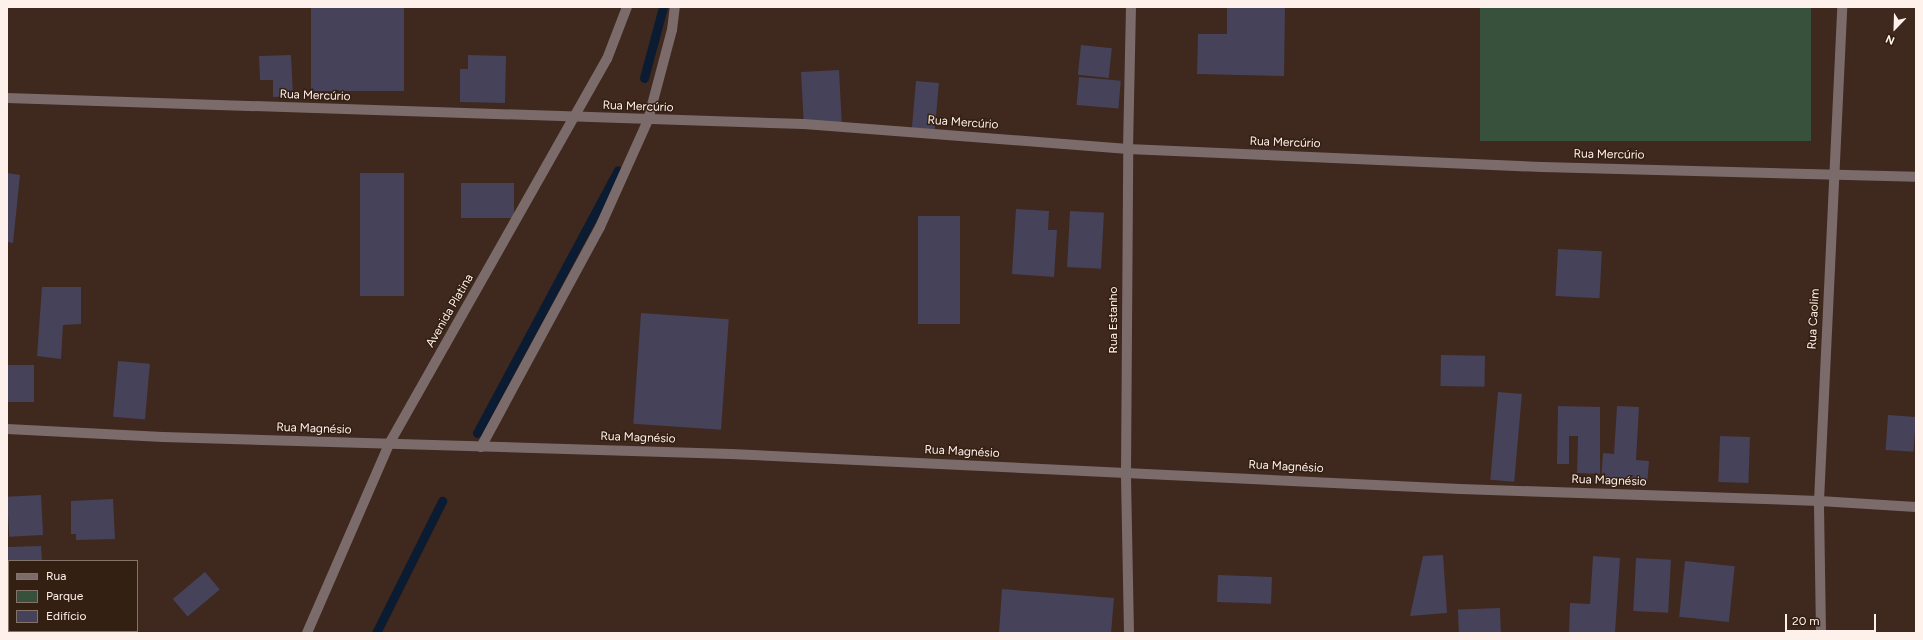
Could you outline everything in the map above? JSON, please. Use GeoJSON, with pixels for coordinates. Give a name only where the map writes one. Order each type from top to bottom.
{"type":"FeatureCollection","features":[{"type":"Feature","properties":{"kind":"street","name":"Avenida Platina"},"geometry":{"type":"LineString","coordinates":[[307,633],[389,444],[572,118],[607,59],[627,7]]}},
{"type":"Feature","properties":{"kind":"street"},"geometry":{"type":"LineString","coordinates":[[481,447],[600,227],[648,120],[672,30],[675,7]]}},
{"type":"Feature","properties":{"kind":"street","name":"Rua Estanho"},"geometry":{"type":"LineString","coordinates":[[1129,633],[1126,473],[1128,149],[1132,7]]}},
{"type":"Feature","properties":{"kind":"street","name":"Rua Caolim"},"geometry":{"type":"LineString","coordinates":[[1821,633],[1819,501],[1842,7]]}},
{"type":"Feature","properties":{"kind":"street","name":"Rua Mercúrio"},"geometry":{"type":"LineString","coordinates":[[7,98],[572,118],[804,124],[1128,149],[1542,167],[1834,173],[1916,177]]}},
{"type":"Feature","properties":{"kind":"street","name":"Rua Magnésio"},"geometry":{"type":"LineString","coordinates":[[7,429],[163,437],[739,454],[1460,489],[1819,501],[1916,507]]}},
{"type":"Feature","properties":{"kind":"green space"},"geometry":{"type":"Polygon","coordinates":[[[1480,7],[1811,7],[1811,141],[1480,141],[1480,7]]]}},
{"type":"Feature","properties":{"kind":"building"},"geometry":{"type":"Polygon","coordinates":[[[311,7],[404,7],[404,91],[311,91],[311,7]]]}},
{"type":"Feature","properties":{"kind":"building"},"geometry":{"type":"Polygon","coordinates":[[[1227,7],[1285,7],[1284,76],[1197,74],[1198,34],[1227,34],[1227,7]]]}},
{"type":"Feature","properties":{"kind":"building"},"geometry":{"type":"Polygon","coordinates":[[[1081,45],[1112,48],[1109,78],[1078,75],[1081,45]]]}},
{"type":"Feature","properties":{"kind":"building"},"geometry":{"type":"Polygon","coordinates":[[[291,55],[293,96],[273,97],[273,80],[260,80],[259,56],[291,55]]]}},
{"type":"Feature","properties":{"kind":"building"},"geometry":{"type":"Polygon","coordinates":[[[468,55],[506,56],[505,103],[460,102],[460,69],[468,69],[468,55]]]}},
{"type":"Feature","properties":{"kind":"building"},"geometry":{"type":"Polygon","coordinates":[[[839,70],[842,122],[804,124],[801,72],[839,70]]]}},
{"type":"Feature","properties":{"kind":"building"},"geometry":{"type":"Polygon","coordinates":[[[1079,77],[1121,81],[1118,109],[1077,105],[1079,77]]]}},
{"type":"Feature","properties":{"kind":"building"},"geometry":{"type":"Polygon","coordinates":[[[916,81],[939,83],[935,131],[912,129],[916,81]]]}},
{"type":"Feature","properties":{"kind":"building"},"geometry":{"type":"Polygon","coordinates":[[[7,173],[20,175],[13,243],[7,242],[7,173]]]}},
{"type":"Feature","properties":{"kind":"building"},"geometry":{"type":"Polygon","coordinates":[[[360,173],[404,173],[404,296],[360,296],[360,173]]]}},
{"type":"Feature","properties":{"kind":"building"},"geometry":{"type":"Polygon","coordinates":[[[461,183],[514,183],[514,218],[461,218],[461,183]]]}},
{"type":"Feature","properties":{"kind":"building"},"geometry":{"type":"Polygon","coordinates":[[[1016,209],[1049,211],[1048,230],[1057,230],[1054,277],[1012,274],[1016,209]]]}},
{"type":"Feature","properties":{"kind":"building"},"geometry":{"type":"Polygon","coordinates":[[[1070,211],[1104,213],[1101,269],[1067,267],[1070,211]]]}},
{"type":"Feature","properties":{"kind":"building"},"geometry":{"type":"Polygon","coordinates":[[[918,216],[960,216],[960,324],[918,324],[918,216]]]}},
{"type":"Feature","properties":{"kind":"building"},"geometry":{"type":"Polygon","coordinates":[[[1558,249],[1602,251],[1599,298],[1556,296],[1558,249]]]}},
{"type":"Feature","properties":{"kind":"building"},"geometry":{"type":"Polygon","coordinates":[[[42,287],[81,287],[81,324],[63,325],[61,359],[37,356],[42,287]]]}},
{"type":"Feature","properties":{"kind":"building"},"geometry":{"type":"Polygon","coordinates":[[[641,313],[729,319],[721,430],[633,424],[641,313]]]}},
{"type":"Feature","properties":{"kind":"building"},"geometry":{"type":"Polygon","coordinates":[[[1441,355],[1485,356],[1484,387],[1440,386],[1441,355]]]}},
{"type":"Feature","properties":{"kind":"building"},"geometry":{"type":"Polygon","coordinates":[[[118,361],[150,364],[145,420],[113,417],[118,361]]]}},
{"type":"Feature","properties":{"kind":"building"},"geometry":{"type":"Polygon","coordinates":[[[7,365],[34,365],[34,402],[7,402],[7,365]]]}},
{"type":"Feature","properties":{"kind":"building"},"geometry":{"type":"Polygon","coordinates":[[[1498,392],[1522,394],[1514,482],[1490,480],[1498,392]]]}},
{"type":"Feature","properties":{"kind":"building"},"geometry":{"type":"Polygon","coordinates":[[[1558,406],[1600,407],[1600,474],[1577,473],[1578,436],[1569,436],[1569,464],[1557,464],[1558,406]]]}},
{"type":"Feature","properties":{"kind":"building"},"geometry":{"type":"Polygon","coordinates":[[[1617,406],[1639,407],[1636,460],[1649,461],[1647,485],[1601,482],[1603,453],[1614,454],[1617,406]]]}},
{"type":"Feature","properties":{"kind":"building"},"geometry":{"type":"Polygon","coordinates":[[[1888,415],[1916,417],[1913,452],[1886,450],[1888,415]]]}},
{"type":"Feature","properties":{"kind":"building"},"geometry":{"type":"Polygon","coordinates":[[[1720,436],[1750,437],[1748,483],[1718,482],[1720,436]]]}},
{"type":"Feature","properties":{"kind":"building"},"geometry":{"type":"Polygon","coordinates":[[[41,495],[43,535],[9,537],[7,497],[41,495]]]}},
{"type":"Feature","properties":{"kind":"building"},"geometry":{"type":"Polygon","coordinates":[[[113,499],[115,539],[76,540],[76,534],[71,534],[71,501],[113,499]]]}},
{"type":"Feature","properties":{"kind":"building"},"geometry":{"type":"Polygon","coordinates":[[[41,546],[42,560],[8,560],[7,579],[7,547],[41,546]]]}},
{"type":"Feature","properties":{"kind":"building"},"geometry":{"type":"Polygon","coordinates":[[[1443,555],[1447,613],[1410,616],[1423,556],[1443,555]]]}},
{"type":"Feature","properties":{"kind":"building"},"geometry":{"type":"Polygon","coordinates":[[[1593,556],[1620,558],[1615,633],[1569,633],[1570,603],[1590,604],[1593,556]]]}},
{"type":"Feature","properties":{"kind":"building"},"geometry":{"type":"Polygon","coordinates":[[[1636,558],[1671,560],[1668,613],[1633,611],[1636,558]]]}},
{"type":"Feature","properties":{"kind":"building"},"geometry":{"type":"Polygon","coordinates":[[[1685,561],[1735,566],[1729,622],[1679,617],[1685,561]]]}},
{"type":"Feature","properties":{"kind":"building"},"geometry":{"type":"Polygon","coordinates":[[[205,572],[220,590],[188,617],[173,599],[205,572]]]}},
{"type":"Feature","properties":{"kind":"building"},"geometry":{"type":"Polygon","coordinates":[[[1218,575],[1272,577],[1271,604],[1217,602],[1218,575]]]}},
{"type":"Feature","properties":{"kind":"building"},"geometry":{"type":"Polygon","coordinates":[[[1002,589],[1114,598],[1111,633],[999,633],[1002,589]]]}},
{"type":"Feature","properties":{"kind":"building"},"geometry":{"type":"Polygon","coordinates":[[[7,591],[8,591],[8,606],[7,622],[7,591]]]}},
{"type":"Feature","properties":{"kind":"building"},"geometry":{"type":"Polygon","coordinates":[[[1500,608],[1501,633],[1459,633],[1458,609],[1500,608]]]}},
{"type":"Feature","properties":{"kind":"building"},"geometry":{"type":"Polygon","coordinates":[[[7,629],[8,632],[41,632],[41,633],[7,633],[7,629]]]}},
{"type":"Feature","properties":{"kind":"building"},"geometry":{"type":"Polygon","coordinates":[[[108,632],[108,633],[80,633],[108,632]]]}},
{"type":"Feature","properties":{"kind":"waterway"},"geometry":{"type":"LineString","coordinates":[[644,78],[663,7]]}},
{"type":"Feature","properties":{"kind":"waterway"},"geometry":{"type":"LineString","coordinates":[[477,433],[618,170]]}},
{"type":"Feature","properties":{"kind":"waterway"},"geometry":{"type":"LineString","coordinates":[[376,633],[442,501]]}}]}
